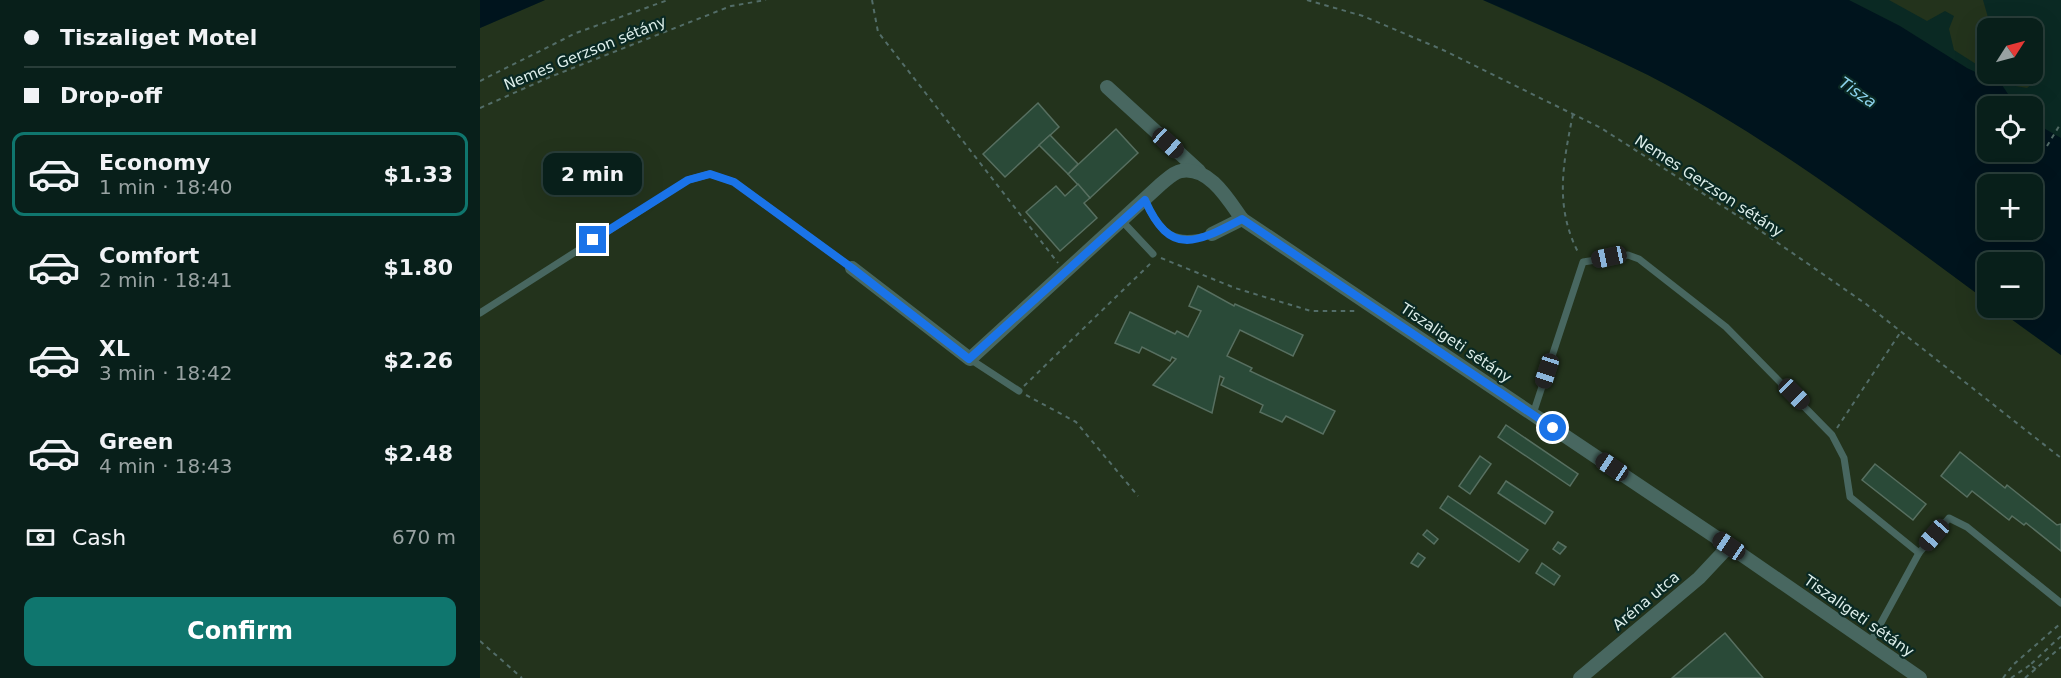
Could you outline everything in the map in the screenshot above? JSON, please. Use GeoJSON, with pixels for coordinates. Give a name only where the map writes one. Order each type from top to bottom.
{"type":"FeatureCollection","features":[{"type":"Feature","properties":{"kind":"street","name":"Tiszaligeti sétány"},"geometry":{"type":"LineString","coordinates":[[1107,87],[1223,192],[1242,219],[1729,546],[1920,678]]}},
{"type":"Feature","properties":{"kind":"street"},"geometry":{"type":"LineString","coordinates":[[852,268],[969,359],[1179,171],[1199,171]]}},
{"type":"Feature","properties":{"kind":"street"},"geometry":{"type":"LineString","coordinates":[[1212,234],[1242,219]]}},
{"type":"Feature","properties":{"kind":"street","name":"Aréna utca"},"geometry":{"type":"LineString","coordinates":[[1580,678],[1698,578],[1729,546]]}},
{"type":"Feature","properties":{"kind":"lane"},"geometry":{"type":"LineString","coordinates":[[480,313],[688,180],[710,174],[734,182],[852,268]]}},
{"type":"Feature","properties":{"kind":"lane"},"geometry":{"type":"LineString","coordinates":[[1145,200],[1154,221],[1171,236],[1192,241],[1212,234]]}},
{"type":"Feature","properties":{"kind":"lane"},"geometry":{"type":"LineString","coordinates":[[1122,221],[1153,254]]}},
{"type":"Feature","properties":{"kind":"lane"},"geometry":{"type":"LineString","coordinates":[[1533,414],[1583,262],[1628,255],[1639,259],[1726,327],[1832,435],[1844,458],[1850,497],[1919,553]]}},
{"type":"Feature","properties":{"kind":"lane"},"geometry":{"type":"LineString","coordinates":[[969,359],[1020,391]]}},
{"type":"Feature","properties":{"kind":"lane"},"geometry":{"type":"LineString","coordinates":[[1870,643],[1919,553],[1949,518],[1967,527],[2061,603]]}},
{"type":"Feature","properties":{"kind":"path"},"geometry":{"type":"LineString","coordinates":[[480,81],[576,33],[668,0]]}},
{"type":"Feature","properties":{"kind":"path","name":"Nemes Gerzson sétány"},"geometry":{"type":"LineString","coordinates":[[480,108],[550,76],[730,6],[766,0]]}},
{"type":"Feature","properties":{"kind":"path"},"geometry":{"type":"LineString","coordinates":[[872,0],[878,32],[1065,273]]}},
{"type":"Feature","properties":{"kind":"path","name":"Nemes Gerzson sétány"},"geometry":{"type":"LineString","coordinates":[[1307,0],[1383,24],[1443,50],[1601,128],[1752,225],[1866,304],[2061,458]]}},
{"type":"Feature","properties":{"kind":"path"},"geometry":{"type":"LineString","coordinates":[[1573,114],[1562,169],[1562,193],[1570,236],[1583,262]]}},
{"type":"Feature","properties":{"kind":"path"},"geometry":{"type":"LineString","coordinates":[[2047,146],[2061,123]]}},
{"type":"Feature","properties":{"kind":"path"},"geometry":{"type":"LineString","coordinates":[[1138,496],[1076,422],[1020,391],[1158,256],[1235,288],[1311,311],[1348,309],[1359,312]]}},
{"type":"Feature","properties":{"kind":"path"},"geometry":{"type":"LineString","coordinates":[[1832,435],[1900,333]]}},
{"type":"Feature","properties":{"kind":"path"},"geometry":{"type":"LineString","coordinates":[[2003,678],[2014,664],[2061,623]]}},
{"type":"Feature","properties":{"kind":"path"},"geometry":{"type":"LineString","coordinates":[[2011,678],[2030,665],[2061,636]]}},
{"type":"Feature","properties":{"kind":"path"},"geometry":{"type":"LineString","coordinates":[[480,641],[522,678]]}},
{"type":"Feature","properties":{"kind":"path"},"geometry":{"type":"LineString","coordinates":[[2025,678],[2061,647]]}},
{"type":"Feature","properties":{"kind":"path"},"geometry":{"type":"LineString","coordinates":[[2030,665],[2036,669]]}},
{"type":"Feature","properties":{"kind":"green space"},"geometry":{"type":"Polygon","coordinates":[[[545,0],[1483,0],[1648,75],[1737,125],[1864,210],[1977,294],[1977,318],[2010,318],[2061,355],[2061,678],[480,678],[480,28],[545,0]]]}},
{"type":"Feature","properties":{"kind":"green space"},"geometry":{"type":"Polygon","coordinates":[[[1889,0],[1983,0],[1988,18],[1977,18],[1977,65],[1954,50],[1949,29],[1954,16],[1945,11],[1927,21],[1889,0]]]}},
{"type":"Feature","properties":{"kind":"green space"},"geometry":{"type":"Polygon","coordinates":[[[2008,84],[2032,84],[2027,88],[2008,84]]]}},
{"type":"Feature","properties":{"kind":"water"},"geometry":{"type":"Polygon","coordinates":[[[480,0],[545,0],[480,28],[480,0]]]}},
{"type":"Feature","properties":{"kind":"water","name":"Tisza"},"geometry":{"type":"Polygon","coordinates":[[[1483,0],[1849,0],[1900,26],[1977,73],[1977,84],[2002,85],[2009,96],[1977,96],[1977,162],[2043,162],[2043,128],[2061,138],[2061,355],[2010,318],[2043,318],[2043,252],[1977,252],[1977,294],[1822,181],[1737,125],[1648,75],[1483,0]]]}},
{"type":"Feature","properties":{"kind":"building"},"geometry":{"type":"Polygon","coordinates":[[[1038,103],[1059,127],[1005,177],[983,154],[1038,103]]]}},
{"type":"Feature","properties":{"kind":"building"},"geometry":{"type":"Polygon","coordinates":[[[1116,129],[1138,153],[1090,198],[1068,174],[1116,129]]]}},
{"type":"Feature","properties":{"kind":"building"},"geometry":{"type":"Polygon","coordinates":[[[1050,135],[1078,164],[1068,174],[1039,145],[1050,135]]]}},
{"type":"Feature","properties":{"kind":"building"},"geometry":{"type":"Polygon","coordinates":[[[1078,184],[1090,198],[1084,203],[1097,218],[1060,251],[1026,212],[1056,186],[1065,196],[1078,184]]]}},
{"type":"Feature","properties":{"kind":"building"},"geometry":{"type":"Polygon","coordinates":[[[1198,286],[1234,306],[1235,304],[1303,335],[1293,356],[1240,330],[1227,356],[1252,368],[1250,371],[1335,411],[1323,434],[1286,416],[1282,422],[1260,412],[1263,405],[1221,385],[1224,378],[1220,376],[1212,413],[1153,385],[1176,359],[1172,357],[1170,361],[1142,347],[1139,353],[1115,343],[1130,312],[1175,334],[1177,331],[1188,337],[1201,311],[1189,306],[1198,286]]]}},
{"type":"Feature","properties":{"kind":"building"},"geometry":{"type":"Polygon","coordinates":[[[1506,425],[1578,474],[1570,486],[1498,437],[1506,425]]]}},
{"type":"Feature","properties":{"kind":"building"},"geometry":{"type":"Polygon","coordinates":[[[1960,452],[2005,488],[2007,485],[2057,525],[2061,524],[2061,551],[2026,523],[2024,525],[2012,516],[2009,520],[1972,491],[1967,497],[1941,476],[1960,452]]]}},
{"type":"Feature","properties":{"kind":"building"},"geometry":{"type":"Polygon","coordinates":[[[1480,456],[1491,464],[1470,494],[1459,486],[1480,456]]]}},
{"type":"Feature","properties":{"kind":"building"},"geometry":{"type":"Polygon","coordinates":[[[1875,464],[1926,504],[1913,520],[1862,480],[1875,464]]]}},
{"type":"Feature","properties":{"kind":"building"},"geometry":{"type":"Polygon","coordinates":[[[1506,481],[1553,512],[1545,524],[1498,493],[1506,481]]]}},
{"type":"Feature","properties":{"kind":"building"},"geometry":{"type":"Polygon","coordinates":[[[1448,496],[1528,550],[1519,562],[1440,508],[1448,496]]]}},
{"type":"Feature","properties":{"kind":"building"},"geometry":{"type":"Polygon","coordinates":[[[1427,530],[1438,539],[1434,544],[1423,535],[1427,530]]]}},
{"type":"Feature","properties":{"kind":"building"},"geometry":{"type":"Polygon","coordinates":[[[1558,542],[1566,547],[1560,554],[1553,549],[1558,542]]]}},
{"type":"Feature","properties":{"kind":"building"},"geometry":{"type":"Polygon","coordinates":[[[1418,553],[1425,558],[1418,567],[1411,563],[1418,553]]]}},
{"type":"Feature","properties":{"kind":"building"},"geometry":{"type":"Polygon","coordinates":[[[1542,563],[1560,576],[1554,585],[1536,573],[1542,563]]]}},
{"type":"Feature","properties":{"kind":"building"},"geometry":{"type":"Polygon","coordinates":[[[1725,633],[1763,678],[1672,678],[1725,633]]]}},
{"type":"Feature","properties":{"kind":"route"},"geometry":{"type":"LineString","coordinates":[[593,240],[688,180],[710,174],[734,182],[852,268],[969,359],[1145,200],[1154,221],[1171,236],[1192,241],[1242,219],[1553,428]]}}]}
